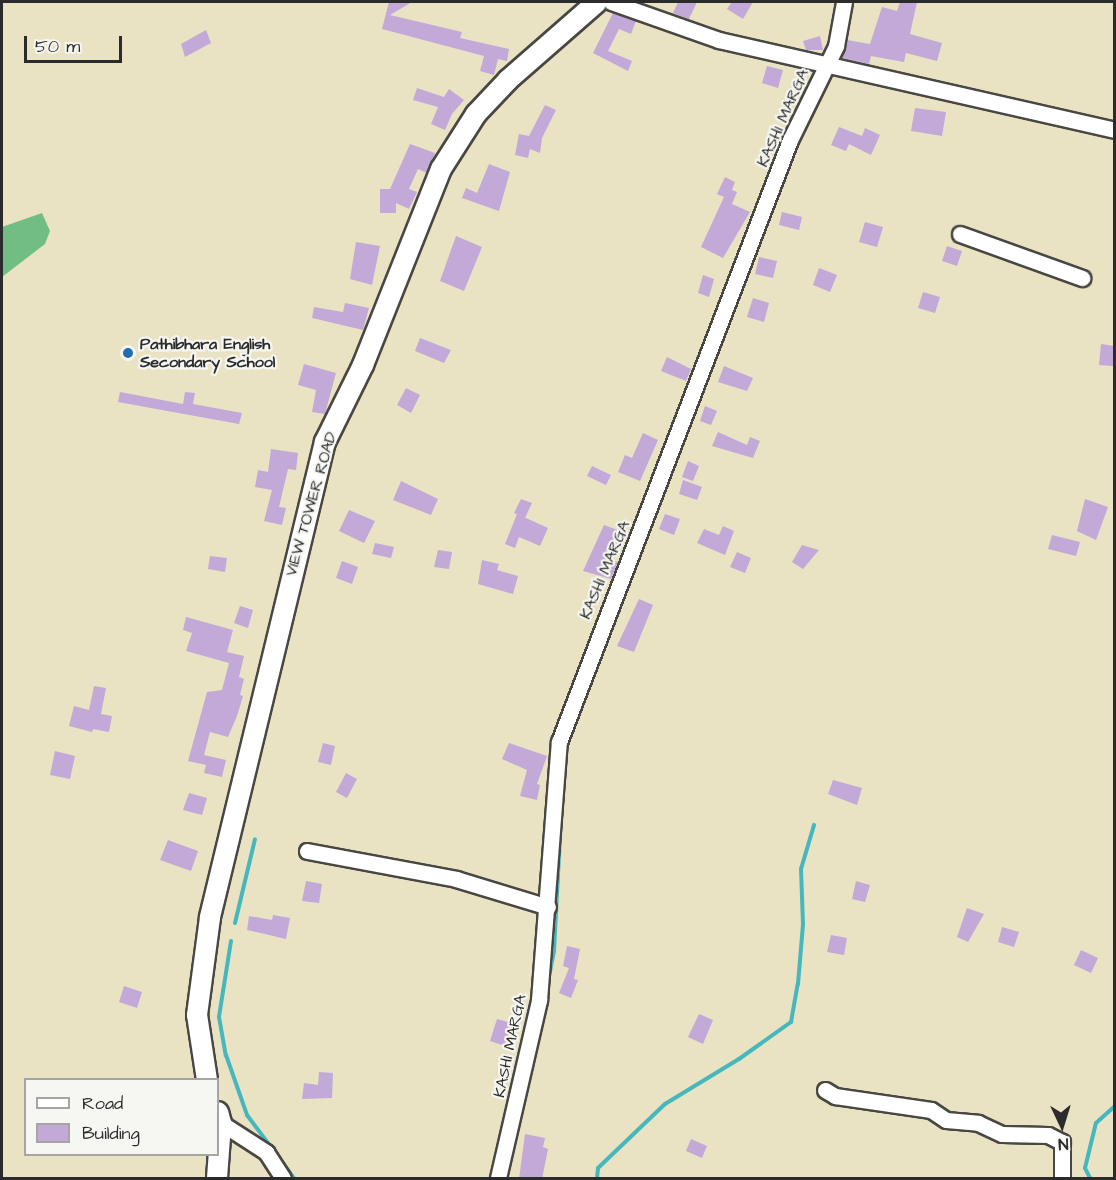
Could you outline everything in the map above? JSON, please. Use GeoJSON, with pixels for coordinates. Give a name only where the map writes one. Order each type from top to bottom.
{"type":"FeatureCollection","features":[{"type":"Feature","properties":{"kind":"street","name":"VIEW TOWER ROAD"},"geometry":{"type":"LineString","coordinates":[[207,1078],[197,1015],[210,917],[325,442],[363,365],[441,169],[484,106],[597,2]]}},
{"type":"Feature","properties":{"kind":"street"},"geometry":{"type":"LineString","coordinates":[[611,2],[719,40],[826,67],[1114,130]]}},
{"type":"Feature","properties":{"kind":"street","name":"KASHI MARGA"},"geometry":{"type":"LineString","coordinates":[[498,1179],[539,1000],[559,742],[790,140],[836,45],[844,2]]}},
{"type":"Feature","properties":{"kind":"street"},"geometry":{"type":"LineString","coordinates":[[960,234],[1082,278]]}},
{"type":"Feature","properties":{"kind":"street"},"geometry":{"type":"LineString","coordinates":[[307,851],[456,879],[548,907]]}},
{"type":"Feature","properties":{"kind":"street"},"geometry":{"type":"LineString","coordinates":[[825,1090],[835,1096],[932,1110],[946,1120],[978,1124],[1002,1134],[1048,1135],[1062,1142],[1062,1179]]}},
{"type":"Feature","properties":{"kind":"street"},"geometry":{"type":"LineString","coordinates":[[219,1118],[266,1152],[283,1179]]}},
{"type":"Feature","properties":{"kind":"street"},"geometry":{"type":"LineString","coordinates":[[217,1179],[218,1156]]}},
{"type":"Feature","properties":{"kind":"green space"},"geometry":{"type":"Polygon","coordinates":[[[42,213],[50,231],[45,244],[2,277],[2,227],[42,213]]]}},
{"type":"Feature","properties":{"kind":"building"},"geometry":{"type":"Polygon","coordinates":[[[389,2],[412,2],[390,15],[462,32],[460,38],[509,49],[507,61],[498,59],[494,75],[480,71],[484,56],[382,29],[389,2]]]}},
{"type":"Feature","properties":{"kind":"building"},"geometry":{"type":"Polygon","coordinates":[[[678,2],[697,2],[689,19],[673,13],[678,2]]]}},
{"type":"Feature","properties":{"kind":"building"},"geometry":{"type":"Polygon","coordinates":[[[732,2],[753,2],[743,19],[727,9],[732,2]]]}},
{"type":"Feature","properties":{"kind":"building"},"geometry":{"type":"Polygon","coordinates":[[[900,2],[917,2],[910,34],[942,43],[937,61],[906,53],[904,62],[871,56],[869,64],[842,58],[847,40],[870,44],[882,7],[897,11],[900,2]]]}},
{"type":"Feature","properties":{"kind":"building"},"geometry":{"type":"Polygon","coordinates":[[[613,13],[636,21],[631,34],[619,29],[608,51],[632,61],[628,71],[593,53],[613,13]]]}},
{"type":"Feature","properties":{"kind":"building"},"geometry":{"type":"Polygon","coordinates":[[[206,30],[211,43],[185,57],[181,44],[206,30]]]}},
{"type":"Feature","properties":{"kind":"building"},"geometry":{"type":"Polygon","coordinates":[[[820,36],[823,50],[806,50],[803,41],[820,36]]]}},
{"type":"Feature","properties":{"kind":"building"},"geometry":{"type":"Polygon","coordinates":[[[767,66],[783,70],[778,88],[762,83],[767,66]]]}},
{"type":"Feature","properties":{"kind":"building"},"geometry":{"type":"Polygon","coordinates":[[[417,88],[444,97],[449,89],[464,100],[452,114],[445,130],[431,124],[438,107],[413,100],[417,88]]]}},
{"type":"Feature","properties":{"kind":"building"},"geometry":{"type":"Polygon","coordinates":[[[545,105],[556,110],[542,138],[540,153],[530,149],[528,158],[515,155],[519,134],[529,136],[545,105]]]}},
{"type":"Feature","properties":{"kind":"building"},"geometry":{"type":"Polygon","coordinates":[[[915,108],[946,112],[942,136],[911,131],[915,108]]]}},
{"type":"Feature","properties":{"kind":"building"},"geometry":{"type":"Polygon","coordinates":[[[839,127],[862,136],[865,128],[880,135],[871,155],[849,144],[846,151],[831,145],[839,127]]]}},
{"type":"Feature","properties":{"kind":"building"},"geometry":{"type":"Polygon","coordinates":[[[410,144],[435,153],[433,160],[427,173],[418,169],[409,189],[417,192],[409,209],[396,203],[396,213],[380,213],[380,189],[390,189],[410,144]]]}},
{"type":"Feature","properties":{"kind":"building"},"geometry":{"type":"Polygon","coordinates":[[[489,164],[510,172],[499,211],[462,198],[466,188],[477,193],[489,164]]]}},
{"type":"Feature","properties":{"kind":"building"},"geometry":{"type":"Polygon","coordinates":[[[725,177],[735,182],[732,190],[737,192],[732,204],[750,212],[723,258],[701,247],[724,197],[717,194],[725,177]]]}},
{"type":"Feature","properties":{"kind":"building"},"geometry":{"type":"Polygon","coordinates":[[[782,212],[802,217],[799,230],[779,225],[782,212]]]}},
{"type":"Feature","properties":{"kind":"building"},"geometry":{"type":"Polygon","coordinates":[[[865,222],[883,227],[877,247],[859,242],[865,222]]]}},
{"type":"Feature","properties":{"kind":"building"},"geometry":{"type":"Polygon","coordinates":[[[456,236],[482,247],[464,291],[440,281],[456,236]]]}},
{"type":"Feature","properties":{"kind":"building"},"geometry":{"type":"Polygon","coordinates":[[[356,242],[380,246],[372,285],[350,279],[356,242]]]}},
{"type":"Feature","properties":{"kind":"building"},"geometry":{"type":"Polygon","coordinates":[[[947,246],[962,251],[957,266],[942,261],[947,246]]]}},
{"type":"Feature","properties":{"kind":"building"},"geometry":{"type":"Polygon","coordinates":[[[759,257],[777,261],[773,278],[755,274],[759,257]]]}},
{"type":"Feature","properties":{"kind":"building"},"geometry":{"type":"Polygon","coordinates":[[[819,268],[837,275],[830,292],[813,285],[819,268]]]}},
{"type":"Feature","properties":{"kind":"building"},"geometry":{"type":"Polygon","coordinates":[[[703,275],[714,279],[709,297],[698,293],[703,275]]]}},
{"type":"Feature","properties":{"kind":"building"},"geometry":{"type":"Polygon","coordinates":[[[923,292],[940,297],[935,313],[918,308],[923,292]]]}},
{"type":"Feature","properties":{"kind":"building"},"geometry":{"type":"Polygon","coordinates":[[[753,298],[769,303],[764,322],[747,317],[753,298]]]}},
{"type":"Feature","properties":{"kind":"building"},"geometry":{"type":"Polygon","coordinates":[[[345,303],[369,308],[363,330],[312,318],[314,307],[343,312],[345,303]]]}},
{"type":"Feature","properties":{"kind":"building"},"geometry":{"type":"Polygon","coordinates":[[[420,338],[451,350],[444,363],[415,351],[420,338]]]}},
{"type":"Feature","properties":{"kind":"building"},"geometry":{"type":"Polygon","coordinates":[[[1101,344],[1114,346],[1113,366],[1099,365],[1101,344]]]}},
{"type":"Feature","properties":{"kind":"building"},"geometry":{"type":"Polygon","coordinates":[[[667,357],[691,369],[686,381],[661,371],[667,357]]]}},
{"type":"Feature","properties":{"kind":"building"},"geometry":{"type":"Polygon","coordinates":[[[304,364],[336,373],[325,414],[312,412],[316,390],[298,385],[304,364]]]}},
{"type":"Feature","properties":{"kind":"building"},"geometry":{"type":"Polygon","coordinates":[[[724,366],[753,378],[747,391],[718,382],[724,366]]]}},
{"type":"Feature","properties":{"kind":"building"},"geometry":{"type":"Polygon","coordinates":[[[406,388],[420,395],[411,413],[397,405],[406,388]]]}},
{"type":"Feature","properties":{"kind":"building"},"geometry":{"type":"Polygon","coordinates":[[[120,392],[183,404],[185,392],[195,393],[193,404],[242,413],[239,424],[118,402],[120,392]]]}},
{"type":"Feature","properties":{"kind":"building"},"geometry":{"type":"Polygon","coordinates":[[[705,406],[717,411],[711,425],[700,421],[705,406]]]}},
{"type":"Feature","properties":{"kind":"building"},"geometry":{"type":"Polygon","coordinates":[[[718,432],[747,445],[750,437],[760,441],[753,458],[712,446],[718,432]]]}},
{"type":"Feature","properties":{"kind":"building"},"geometry":{"type":"Polygon","coordinates":[[[643,433],[658,440],[640,481],[618,472],[625,455],[632,458],[643,433]]]}},
{"type":"Feature","properties":{"kind":"building"},"geometry":{"type":"Polygon","coordinates":[[[271,449],[298,453],[296,470],[288,469],[279,507],[286,508],[282,525],[264,521],[272,490],[255,487],[258,470],[268,472],[271,449]]]}},
{"type":"Feature","properties":{"kind":"building"},"geometry":{"type":"Polygon","coordinates":[[[688,461],[699,466],[693,481],[682,477],[688,461]]]}},
{"type":"Feature","properties":{"kind":"building"},"geometry":{"type":"Polygon","coordinates":[[[592,466],[611,475],[606,485],[587,476],[592,466]]]}},
{"type":"Feature","properties":{"kind":"building"},"geometry":{"type":"Polygon","coordinates":[[[683,480],[702,487],[697,500],[679,494],[683,480]]]}},
{"type":"Feature","properties":{"kind":"building"},"geometry":{"type":"Polygon","coordinates":[[[401,481],[438,499],[431,515],[393,500],[401,481]]]}},
{"type":"Feature","properties":{"kind":"building"},"geometry":{"type":"Polygon","coordinates":[[[521,499],[532,503],[525,518],[514,513],[521,499]]]}},
{"type":"Feature","properties":{"kind":"building"},"geometry":{"type":"Polygon","coordinates":[[[1085,499],[1108,507],[1096,540],[1077,531],[1085,499]]]}},
{"type":"Feature","properties":{"kind":"building"},"geometry":{"type":"Polygon","coordinates":[[[349,510],[375,521],[364,543],[339,531],[349,510]]]}},
{"type":"Feature","properties":{"kind":"building"},"geometry":{"type":"Polygon","coordinates":[[[517,514],[548,528],[540,546],[519,537],[515,548],[505,544],[517,514]]]}},
{"type":"Feature","properties":{"kind":"building"},"geometry":{"type":"Polygon","coordinates":[[[665,514],[680,519],[674,535],[659,529],[665,514]]]}},
{"type":"Feature","properties":{"kind":"building"},"geometry":{"type":"Polygon","coordinates":[[[604,525],[623,532],[612,560],[618,562],[611,579],[583,571],[604,525]]]}},
{"type":"Feature","properties":{"kind":"building"},"geometry":{"type":"Polygon","coordinates":[[[723,526],[734,531],[725,555],[697,543],[704,529],[719,535],[723,526]]]}},
{"type":"Feature","properties":{"kind":"building"},"geometry":{"type":"Polygon","coordinates":[[[1052,535],[1080,542],[1076,556],[1048,549],[1052,535]]]}},
{"type":"Feature","properties":{"kind":"building"},"geometry":{"type":"Polygon","coordinates":[[[375,543],[394,547],[391,558],[372,554],[375,543]]]}},
{"type":"Feature","properties":{"kind":"building"},"geometry":{"type":"Polygon","coordinates":[[[802,545],[819,550],[803,569],[792,562],[802,545]]]}},
{"type":"Feature","properties":{"kind":"building"},"geometry":{"type":"Polygon","coordinates":[[[438,550],[452,552],[449,569],[434,567],[438,550]]]}},
{"type":"Feature","properties":{"kind":"building"},"geometry":{"type":"Polygon","coordinates":[[[737,552],[751,558],[745,573],[730,567],[737,552]]]}},
{"type":"Feature","properties":{"kind":"building"},"geometry":{"type":"Polygon","coordinates":[[[210,556],[227,558],[225,572],[208,569],[210,556]]]}},
{"type":"Feature","properties":{"kind":"building"},"geometry":{"type":"Polygon","coordinates":[[[482,560],[499,564],[497,570],[518,576],[513,594],[478,584],[482,560]]]}},
{"type":"Feature","properties":{"kind":"building"},"geometry":{"type":"Polygon","coordinates":[[[342,561],[358,567],[352,584],[336,578],[342,561]]]}},
{"type":"Feature","properties":{"kind":"building"},"geometry":{"type":"Polygon","coordinates":[[[639,599],[653,605],[634,652],[617,646],[639,599]]]}},
{"type":"Feature","properties":{"kind":"building"},"geometry":{"type":"Polygon","coordinates":[[[240,606],[253,610],[248,628],[234,623],[240,606]]]}},
{"type":"Feature","properties":{"kind":"building"},"geometry":{"type":"Polygon","coordinates":[[[186,617],[233,630],[227,652],[244,656],[239,677],[244,679],[240,695],[243,696],[237,716],[228,737],[210,732],[204,755],[226,760],[222,777],[204,773],[206,765],[188,761],[207,692],[222,690],[229,663],[186,651],[192,633],[183,630],[186,617]]]}},
{"type":"Feature","properties":{"kind":"building"},"geometry":{"type":"Polygon","coordinates":[[[94,686],[106,688],[101,714],[112,716],[109,732],[93,729],[92,732],[69,726],[74,706],[89,710],[94,686]]]}},
{"type":"Feature","properties":{"kind":"building"},"geometry":{"type":"Polygon","coordinates":[[[323,743],[335,746],[331,765],[318,762],[323,743]]]}},
{"type":"Feature","properties":{"kind":"building"},"geometry":{"type":"Polygon","coordinates":[[[509,743],[547,756],[537,784],[540,785],[537,800],[520,796],[527,770],[502,759],[509,743]]]}},
{"type":"Feature","properties":{"kind":"building"},"geometry":{"type":"Polygon","coordinates":[[[55,751],[75,756],[70,779],[50,775],[55,751]]]}},
{"type":"Feature","properties":{"kind":"building"},"geometry":{"type":"Polygon","coordinates":[[[346,773],[357,779],[347,798],[336,792],[346,773]]]}},
{"type":"Feature","properties":{"kind":"building"},"geometry":{"type":"Polygon","coordinates":[[[833,780],[862,788],[857,805],[828,794],[833,780]]]}},
{"type":"Feature","properties":{"kind":"building"},"geometry":{"type":"Polygon","coordinates":[[[189,793],[207,798],[202,815],[183,810],[189,793]]]}},
{"type":"Feature","properties":{"kind":"building"},"geometry":{"type":"Polygon","coordinates":[[[168,840],[198,851],[191,871],[160,860],[168,840]]]}},
{"type":"Feature","properties":{"kind":"building"},"geometry":{"type":"Polygon","coordinates":[[[306,881],[322,884],[319,903],[302,901],[306,881]]]}},
{"type":"Feature","properties":{"kind":"building"},"geometry":{"type":"Polygon","coordinates":[[[856,881],[870,885],[865,902],[852,899],[856,881]]]}},
{"type":"Feature","properties":{"kind":"building"},"geometry":{"type":"Polygon","coordinates":[[[967,908],[984,914],[968,942],[957,937],[967,908]]]}},
{"type":"Feature","properties":{"kind":"building"},"geometry":{"type":"Polygon","coordinates":[[[273,915],[290,918],[286,939],[247,930],[249,916],[272,920],[273,915]]]}},
{"type":"Feature","properties":{"kind":"building"},"geometry":{"type":"Polygon","coordinates":[[[1002,927],[1019,932],[1014,947],[998,942],[1002,927]]]}},
{"type":"Feature","properties":{"kind":"building"},"geometry":{"type":"Polygon","coordinates":[[[831,935],[847,938],[844,955],[827,952],[831,935]]]}},
{"type":"Feature","properties":{"kind":"building"},"geometry":{"type":"Polygon","coordinates":[[[567,946],[580,949],[574,979],[578,980],[571,998],[559,993],[569,968],[563,966],[567,946]]]}},
{"type":"Feature","properties":{"kind":"building"},"geometry":{"type":"Polygon","coordinates":[[[1081,950],[1098,958],[1091,973],[1074,965],[1081,950]]]}},
{"type":"Feature","properties":{"kind":"building"},"geometry":{"type":"Polygon","coordinates":[[[124,986],[142,992],[137,1008],[119,1002],[124,986]]]}},
{"type":"Feature","properties":{"kind":"building"},"geometry":{"type":"Polygon","coordinates":[[[699,1014],[713,1020],[703,1044],[688,1037],[699,1014]]]}},
{"type":"Feature","properties":{"kind":"building"},"geometry":{"type":"Polygon","coordinates":[[[497,1019],[512,1023],[505,1046],[490,1041],[497,1019]]]}},
{"type":"Feature","properties":{"kind":"building"},"geometry":{"type":"Polygon","coordinates":[[[319,1072],[333,1073],[332,1098],[302,1099],[304,1083],[318,1085],[319,1072]]]}},
{"type":"Feature","properties":{"kind":"building"},"geometry":{"type":"Polygon","coordinates":[[[525,1134],[545,1138],[543,1147],[548,1149],[542,1179],[519,1179],[525,1134]]]}},
{"type":"Feature","properties":{"kind":"building"},"geometry":{"type":"Polygon","coordinates":[[[691,1139],[707,1146],[702,1158],[686,1151],[691,1139]]]}},
{"type":"Feature","properties":{"kind":"waterway"},"geometry":{"type":"LineString","coordinates":[[547,987],[554,951],[562,798]]}},
{"type":"Feature","properties":{"kind":"waterway"},"geometry":{"type":"LineString","coordinates":[[597,1178],[598,1168],[665,1104],[739,1059],[791,1022],[798,984],[803,924],[801,869],[814,825]]}},
{"type":"Feature","properties":{"kind":"waterway"},"geometry":{"type":"LineString","coordinates":[[235,923],[255,839]]}},
{"type":"Feature","properties":{"kind":"waterway"},"geometry":{"type":"LineString","coordinates":[[231,941],[219,1017],[226,1055],[247,1115],[294,1178]]}},
{"type":"Feature","properties":{"kind":"waterway"},"geometry":{"type":"LineString","coordinates":[[1090,1178],[1085,1168],[1096,1123],[1114,1107]]}},
{"type":"Feature","properties":{"kind":"place","name":"Pathibhara English Secondary School"},"geometry":{"type":"Point","coordinates":[128,353]}}]}
